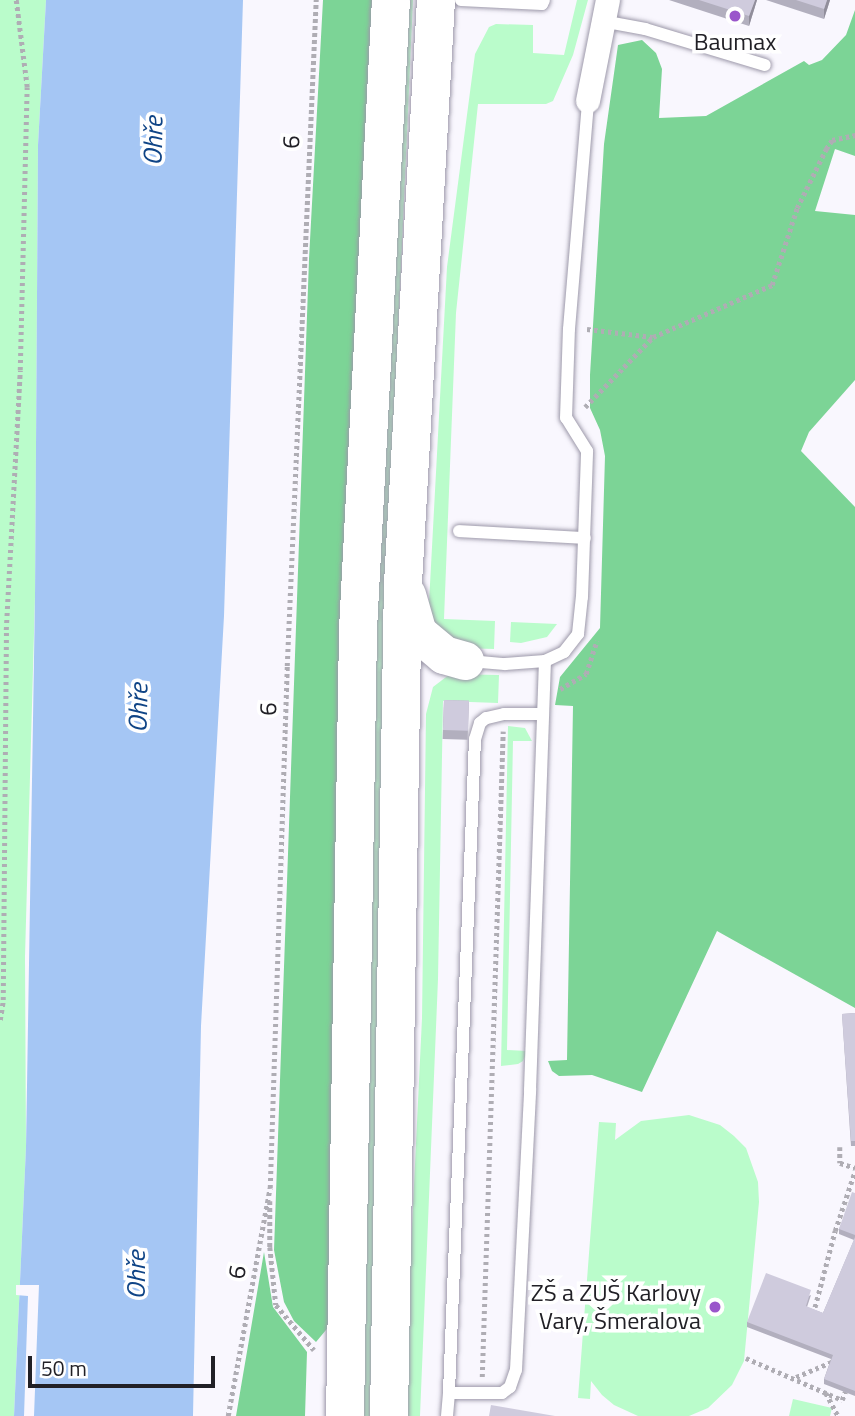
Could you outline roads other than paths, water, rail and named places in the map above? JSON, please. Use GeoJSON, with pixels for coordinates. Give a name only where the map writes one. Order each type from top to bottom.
{"type":"FeatureCollection","features":[{"type":"Feature","properties":{"kind":"highway"},"geometry":{"type":"LineString","coordinates":[[345,1416],[358,629],[391,0]]}},
{"type":"Feature","properties":{"kind":"highway"},"geometry":{"type":"LineString","coordinates":[[389,1416],[403,583],[420,291],[448,138],[453,1]]}},
{"type":"Feature","properties":{"kind":"highway"},"geometry":{"type":"LineString","coordinates":[[403,583],[418,633],[444,655],[465,661]]}},
{"type":"Feature","properties":{"kind":"highway"},"geometry":{"type":"LineString","coordinates":[[399,732],[428,676],[443,667],[465,661]]}},
{"type":"Feature","properties":{"kind":"street"},"geometry":{"type":"LineString","coordinates":[[588,101],[604,10]]}},
{"type":"Feature","properties":{"kind":"lane"},"geometry":{"type":"LineString","coordinates":[[453,1],[541,4],[544,0]]}},
{"type":"Feature","properties":{"kind":"lane"},"geometry":{"type":"LineString","coordinates":[[604,10],[645,29],[765,65]]}},
{"type":"Feature","properties":{"kind":"lane"},"geometry":{"type":"LineString","coordinates":[[465,661],[505,664],[545,661],[564,652],[578,634],[585,538],[587,451],[566,418],[569,329],[588,101]]}},
{"type":"Feature","properties":{"kind":"lane"},"geometry":{"type":"LineString","coordinates":[[459,531],[585,538]]}},
{"type":"Feature","properties":{"kind":"lane"},"geometry":{"type":"LineString","coordinates":[[449,1393],[502,1393],[510,1387],[516,1370],[530,1090],[545,661]]}},
{"type":"Feature","properties":{"kind":"lane"},"geometry":{"type":"LineString","coordinates":[[447,1416],[475,739],[480,723],[504,714],[543,714]]}},
{"type":"Feature","properties":{"kind":"water","name":"Ohře"},"geometry":{"type":"Polygon","coordinates":[[[46,0],[243,0],[224,616],[201,1026],[193,1416],[14,1416],[26,1147],[35,597],[38,145],[46,0]]]}},
{"type":"Feature","properties":{"kind":"place","name":"Baumax"},"geometry":{"type":"Point","coordinates":[735,16]}},
{"type":"Feature","properties":{"kind":"place","name":"ZŠ a ZUŠ Karlovy Vary, Šmeralova"},"geometry":{"type":"Point","coordinates":[715,1307]}}]}
